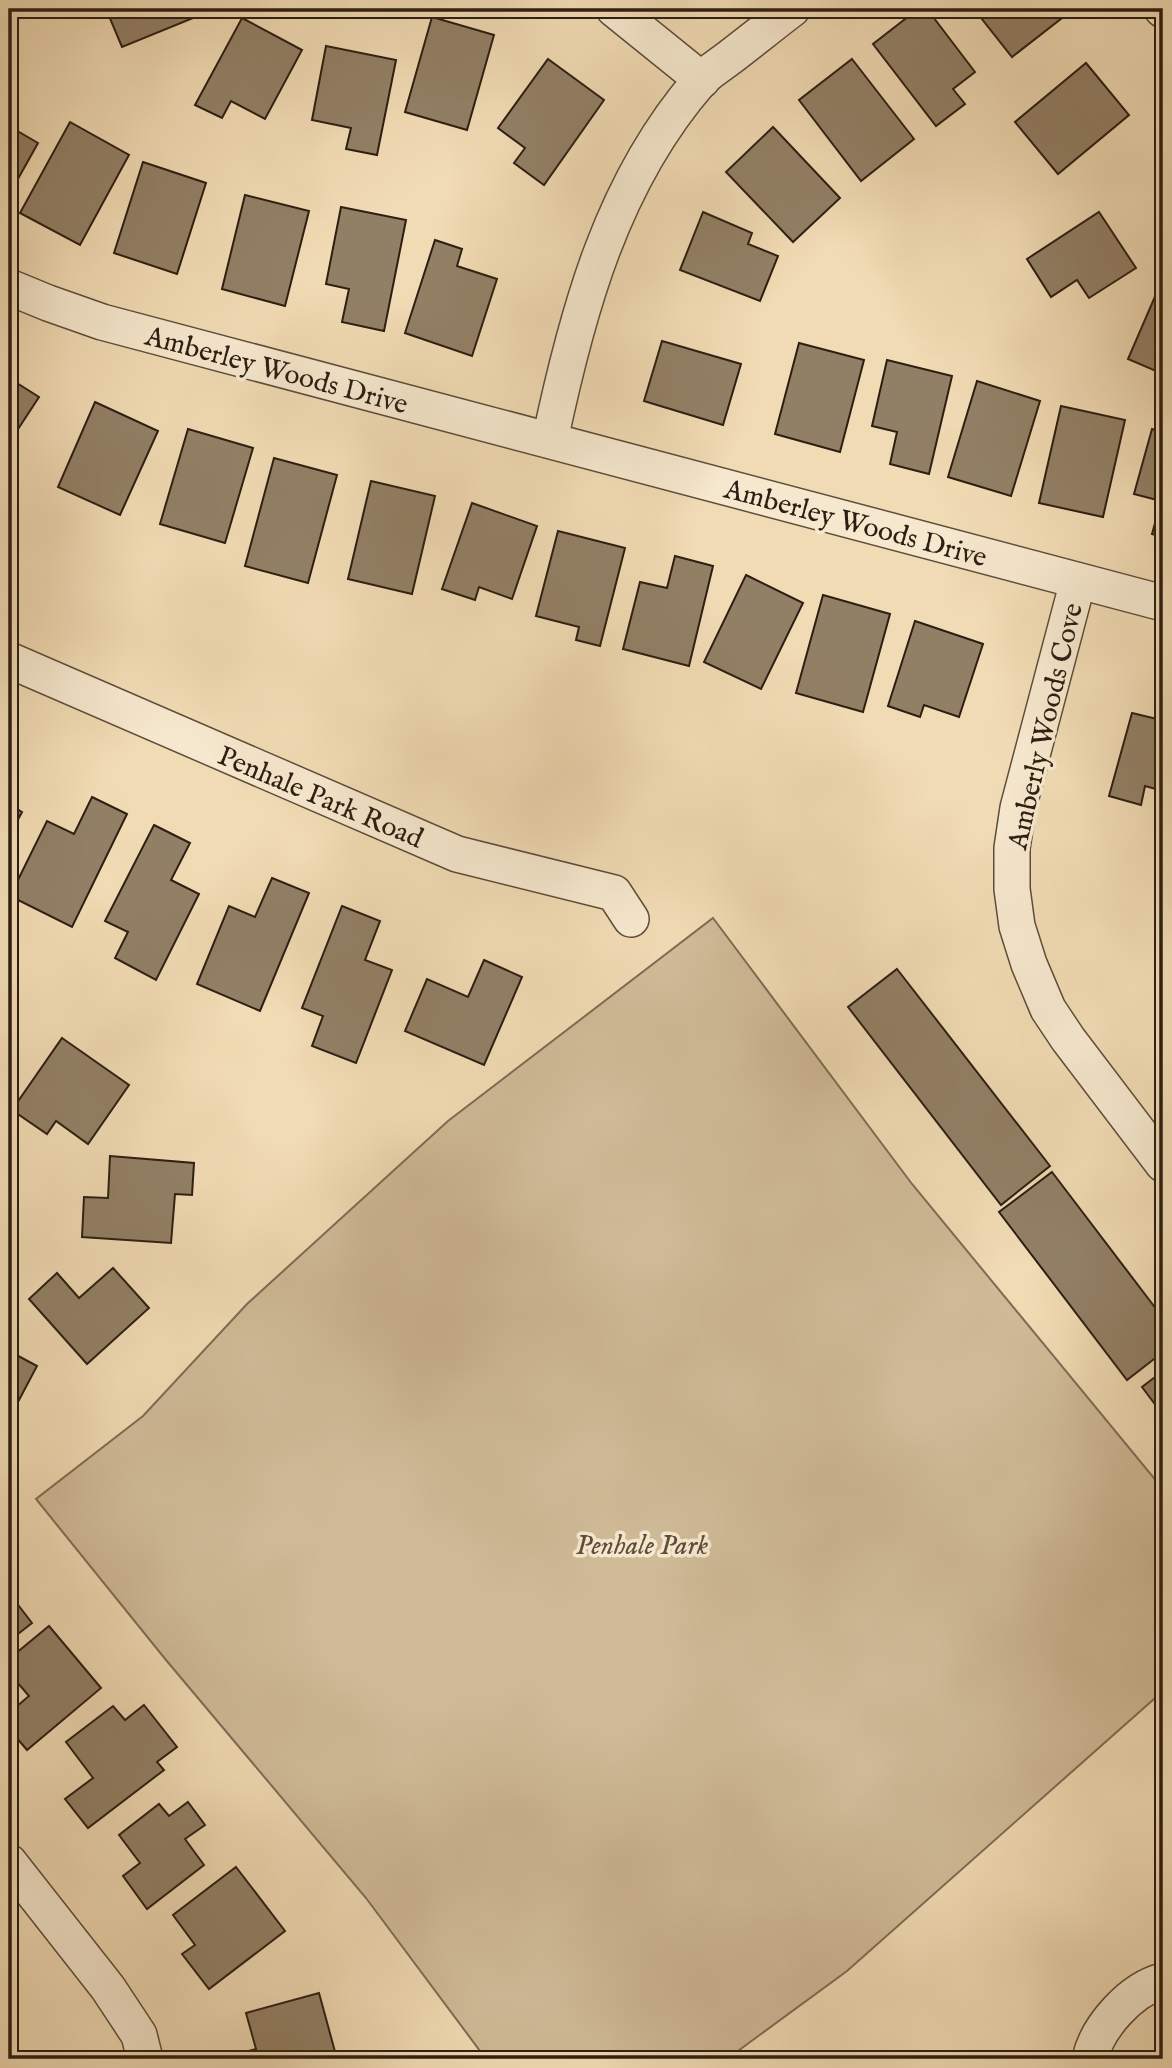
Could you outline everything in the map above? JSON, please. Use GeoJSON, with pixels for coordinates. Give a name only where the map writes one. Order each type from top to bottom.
{"type":"FeatureCollection","features":[{"type":"Feature","properties":{"kind":"street"},"geometry":{"type":"LineString","coordinates":[[614,9],[702,79]]}},
{"type":"Feature","properties":{"kind":"street"},"geometry":{"type":"LineString","coordinates":[[550,440],[568,361],[598,259],[618,209],[656,141],[702,79],[792,9]]}},
{"type":"Feature","properties":{"kind":"street","name":"Amberley Woods Drive"},"geometry":{"type":"LineString","coordinates":[[9,286],[102,322],[1163,603]]}},
{"type":"Feature","properties":{"kind":"street","name":"Amberly Woods Cove"},"geometry":{"type":"LineString","coordinates":[[1078,581],[1018,808],[1012,848],[1012,889],[1017,926],[1048,1009],[1163,1164]]}},
{"type":"Feature","properties":{"kind":"street","name":"Penhale Park Road"},"geometry":{"type":"LineString","coordinates":[[9,660],[457,854],[614,893],[631,919]]}},
{"type":"Feature","properties":{"kind":"street"},"geometry":{"type":"LineString","coordinates":[[9,1862],[108,1988],[139,2035],[145,2059]]}},
{"type":"Feature","properties":{"kind":"street"},"geometry":{"type":"LineString","coordinates":[[1090,2059],[1093,2045],[1116,2014],[1151,1984],[1163,1981]]}},
{"type":"Feature","properties":{"kind":"green space","name":"Penhale Park"},"geometry":{"type":"Polygon","coordinates":[[[713,918],[912,1184],[1163,1489],[1163,1691],[847,1971],[727,2059],[486,2059],[366,1898],[166,1660],[36,1499],[143,1416],[247,1304],[448,1121],[713,918]]]}},
{"type":"Feature","properties":{"kind":"building"},"geometry":{"type":"Polygon","coordinates":[[[106,9],[194,9],[198,16],[122,47],[106,9]]]}},
{"type":"Feature","properties":{"kind":"building"},"geometry":{"type":"Polygon","coordinates":[[[918,9],[927,9],[975,72],[953,89],[965,104],[936,126],[873,44],[918,9]]]}},
{"type":"Feature","properties":{"kind":"building"},"geometry":{"type":"Polygon","coordinates":[[[974,9],[1055,9],[1062,18],[1012,57],[974,9]]]}},
{"type":"Feature","properties":{"kind":"building"},"geometry":{"type":"Polygon","coordinates":[[[432,17],[494,35],[467,130],[405,112],[432,17]]]}},
{"type":"Feature","properties":{"kind":"building"},"geometry":{"type":"Polygon","coordinates":[[[242,18],[302,50],[265,119],[231,101],[222,118],[195,105],[242,18]]]}},
{"type":"Feature","properties":{"kind":"building"},"geometry":{"type":"Polygon","coordinates":[[[326,46],[396,60],[377,155],[346,149],[351,128],[312,120],[326,46]]]}},
{"type":"Feature","properties":{"kind":"building"},"geometry":{"type":"Polygon","coordinates":[[[548,59],[604,100],[544,185],[514,163],[525,148],[498,128],[548,59]]]}},
{"type":"Feature","properties":{"kind":"building"},"geometry":{"type":"Polygon","coordinates":[[[852,59],[914,139],[861,181],[799,100],[852,59]]]}},
{"type":"Feature","properties":{"kind":"building"},"geometry":{"type":"Polygon","coordinates":[[[1086,63],[1129,115],[1058,174],[1015,122],[1086,63]]]}},
{"type":"Feature","properties":{"kind":"building"},"geometry":{"type":"Polygon","coordinates":[[[70,122],[129,155],[80,245],[20,213],[70,122]]]}},
{"type":"Feature","properties":{"kind":"building"},"geometry":{"type":"Polygon","coordinates":[[[9,126],[38,143],[9,195],[9,126]]]}},
{"type":"Feature","properties":{"kind":"building"},"geometry":{"type":"Polygon","coordinates":[[[773,127],[840,198],[793,242],[726,172],[773,127]]]}},
{"type":"Feature","properties":{"kind":"building"},"geometry":{"type":"Polygon","coordinates":[[[143,162],[206,183],[177,274],[114,253],[143,162]]]}},
{"type":"Feature","properties":{"kind":"building"},"geometry":{"type":"Polygon","coordinates":[[[245,195],[309,211],[285,306],[222,289],[245,195]]]}},
{"type":"Feature","properties":{"kind":"building"},"geometry":{"type":"Polygon","coordinates":[[[341,207],[406,220],[384,331],[342,322],[349,289],[326,284],[341,207]]]}},
{"type":"Feature","properties":{"kind":"building"},"geometry":{"type":"Polygon","coordinates":[[[703,212],[752,233],[748,244],[778,256],[760,301],[680,270],[703,212]]]}},
{"type":"Feature","properties":{"kind":"building"},"geometry":{"type":"Polygon","coordinates":[[[1099,212],[1136,268],[1089,298],[1077,280],[1051,297],[1027,259],[1099,212]]]}},
{"type":"Feature","properties":{"kind":"building"},"geometry":{"type":"Polygon","coordinates":[[[435,240],[462,249],[457,266],[497,279],[472,356],[405,333],[435,240]]]}},
{"type":"Feature","properties":{"kind":"building"},"geometry":{"type":"Polygon","coordinates":[[[1163,278],[1163,374],[1128,359],[1163,278]]]}},
{"type":"Feature","properties":{"kind":"building"},"geometry":{"type":"Polygon","coordinates":[[[662,341],[741,364],[723,425],[644,401],[662,341]]]}},
{"type":"Feature","properties":{"kind":"building"},"geometry":{"type":"Polygon","coordinates":[[[799,343],[864,360],[840,452],[775,434],[799,343]]]}},
{"type":"Feature","properties":{"kind":"building"},"geometry":{"type":"Polygon","coordinates":[[[887,360],[952,376],[929,474],[890,464],[897,432],[872,426],[887,360]]]}},
{"type":"Feature","properties":{"kind":"building"},"geometry":{"type":"Polygon","coordinates":[[[9,378],[39,397],[9,443],[9,378]]]}},
{"type":"Feature","properties":{"kind":"building"},"geometry":{"type":"Polygon","coordinates":[[[977,381],[1040,401],[1011,496],[948,477],[977,381]]]}},
{"type":"Feature","properties":{"kind":"building"},"geometry":{"type":"Polygon","coordinates":[[[95,402],[158,431],[120,515],[58,487],[95,402]]]}},
{"type":"Feature","properties":{"kind":"building"},"geometry":{"type":"Polygon","coordinates":[[[1061,406],[1125,420],[1103,517],[1039,503],[1061,406]]]}},
{"type":"Feature","properties":{"kind":"building"},"geometry":{"type":"Polygon","coordinates":[[[188,429],[253,448],[225,543],[160,524],[188,429]]]}},
{"type":"Feature","properties":{"kind":"building"},"geometry":{"type":"Polygon","coordinates":[[[1152,429],[1163,432],[1163,537],[1152,534],[1161,501],[1134,494],[1152,429]]]}},
{"type":"Feature","properties":{"kind":"building"},"geometry":{"type":"Polygon","coordinates":[[[274,458],[337,475],[308,583],[245,566],[274,458]]]}},
{"type":"Feature","properties":{"kind":"building"},"geometry":{"type":"Polygon","coordinates":[[[371,481],[435,496],[412,594],[348,579],[371,481]]]}},
{"type":"Feature","properties":{"kind":"building"},"geometry":{"type":"Polygon","coordinates":[[[472,503],[537,526],[512,599],[479,587],[475,600],[442,589],[472,503]]]}},
{"type":"Feature","properties":{"kind":"building"},"geometry":{"type":"Polygon","coordinates":[[[558,531],[625,548],[600,646],[576,640],[579,627],[536,616],[558,531]]]}},
{"type":"Feature","properties":{"kind":"building"},"geometry":{"type":"Polygon","coordinates":[[[675,556],[713,566],[689,666],[623,649],[640,582],[667,588],[675,556]]]}},
{"type":"Feature","properties":{"kind":"building"},"geometry":{"type":"Polygon","coordinates":[[[746,575],[803,603],[761,689],[704,662],[746,575]]]}},
{"type":"Feature","properties":{"kind":"building"},"geometry":{"type":"Polygon","coordinates":[[[823,595],[890,614],[863,712],[796,693],[823,595]]]}},
{"type":"Feature","properties":{"kind":"building"},"geometry":{"type":"Polygon","coordinates":[[[915,621],[983,644],[959,717],[924,705],[920,717],[888,706],[915,621]]]}},
{"type":"Feature","properties":{"kind":"building"},"geometry":{"type":"Polygon","coordinates":[[[1163,697],[1163,791],[1145,786],[1141,805],[1109,796],[1132,713],[1157,719],[1163,697]]]}},
{"type":"Feature","properties":{"kind":"building"},"geometry":{"type":"Polygon","coordinates":[[[92,797],[127,814],[72,927],[10,896],[47,821],[74,834],[92,797]]]}},
{"type":"Feature","properties":{"kind":"building"},"geometry":{"type":"Polygon","coordinates":[[[9,804],[22,812],[9,836],[9,804]]]}},
{"type":"Feature","properties":{"kind":"building"},"geometry":{"type":"Polygon","coordinates":[[[154,825],[190,843],[171,880],[199,894],[156,980],[115,958],[128,932],[105,921],[154,825]]]}},
{"type":"Feature","properties":{"kind":"building"},"geometry":{"type":"Polygon","coordinates":[[[272,878],[309,893],[260,1011],[197,984],[229,906],[255,917],[272,878]]]}},
{"type":"Feature","properties":{"kind":"building"},"geometry":{"type":"Polygon","coordinates":[[[342,906],[380,921],[365,960],[392,970],[356,1063],[312,1046],[323,1016],[302,1008],[342,906]]]}},
{"type":"Feature","properties":{"kind":"building"},"geometry":{"type":"Polygon","coordinates":[[[484,960],[522,977],[484,1065],[405,1031],[427,979],[468,997],[484,960]]]}},
{"type":"Feature","properties":{"kind":"building"},"geometry":{"type":"Polygon","coordinates":[[[897,969],[1050,1166],[1001,1205],[848,1007],[897,969]]]}},
{"type":"Feature","properties":{"kind":"building"},"geometry":{"type":"Polygon","coordinates":[[[62,1038],[129,1085],[88,1144],[56,1121],[47,1134],[12,1110],[62,1038]]]}},
{"type":"Feature","properties":{"kind":"building"},"geometry":{"type":"Polygon","coordinates":[[[110,1156],[194,1163],[192,1195],[175,1194],[171,1243],[82,1237],[84,1197],[108,1198],[110,1156]]]}},
{"type":"Feature","properties":{"kind":"building"},"geometry":{"type":"Polygon","coordinates":[[[1052,1172],[1163,1318],[1163,1352],[1127,1380],[999,1212],[1052,1172]]]}},
{"type":"Feature","properties":{"kind":"building"},"geometry":{"type":"Polygon","coordinates":[[[113,1268],[149,1308],[87,1364],[29,1299],[57,1273],[79,1298],[113,1268]]]}},
{"type":"Feature","properties":{"kind":"building"},"geometry":{"type":"Polygon","coordinates":[[[9,1351],[37,1366],[9,1419],[9,1351]]]}},
{"type":"Feature","properties":{"kind":"building"},"geometry":{"type":"Polygon","coordinates":[[[1163,1371],[1163,1415],[1142,1387],[1163,1371]]]}},
{"type":"Feature","properties":{"kind":"building"},"geometry":{"type":"Polygon","coordinates":[[[9,1593],[32,1623],[9,1641],[9,1593]]]}},
{"type":"Feature","properties":{"kind":"building"},"geometry":{"type":"Polygon","coordinates":[[[49,1626],[101,1688],[27,1750],[9,1729],[9,1713],[29,1696],[9,1673],[9,1659],[49,1626]]]}},
{"type":"Feature","properties":{"kind":"building"},"geometry":{"type":"Polygon","coordinates":[[[144,1705],[177,1747],[157,1762],[164,1770],[88,1828],[65,1799],[93,1778],[66,1742],[113,1706],[125,1720],[144,1705]]]}},
{"type":"Feature","properties":{"kind":"building"},"geometry":{"type":"Polygon","coordinates":[[[188,1802],[205,1825],[185,1839],[204,1865],[147,1909],[123,1876],[140,1863],[119,1835],[159,1804],[169,1816],[188,1802]]]}},
{"type":"Feature","properties":{"kind":"building"},"geometry":{"type":"Polygon","coordinates":[[[236,1867],[285,1931],[209,1989],[182,1954],[195,1945],[173,1915],[236,1867]]]}},
{"type":"Feature","properties":{"kind":"building"},"geometry":{"type":"Polygon","coordinates":[[[319,1993],[337,2059],[231,2059],[230,2056],[256,2049],[246,2013],[319,1993]]]}}]}
